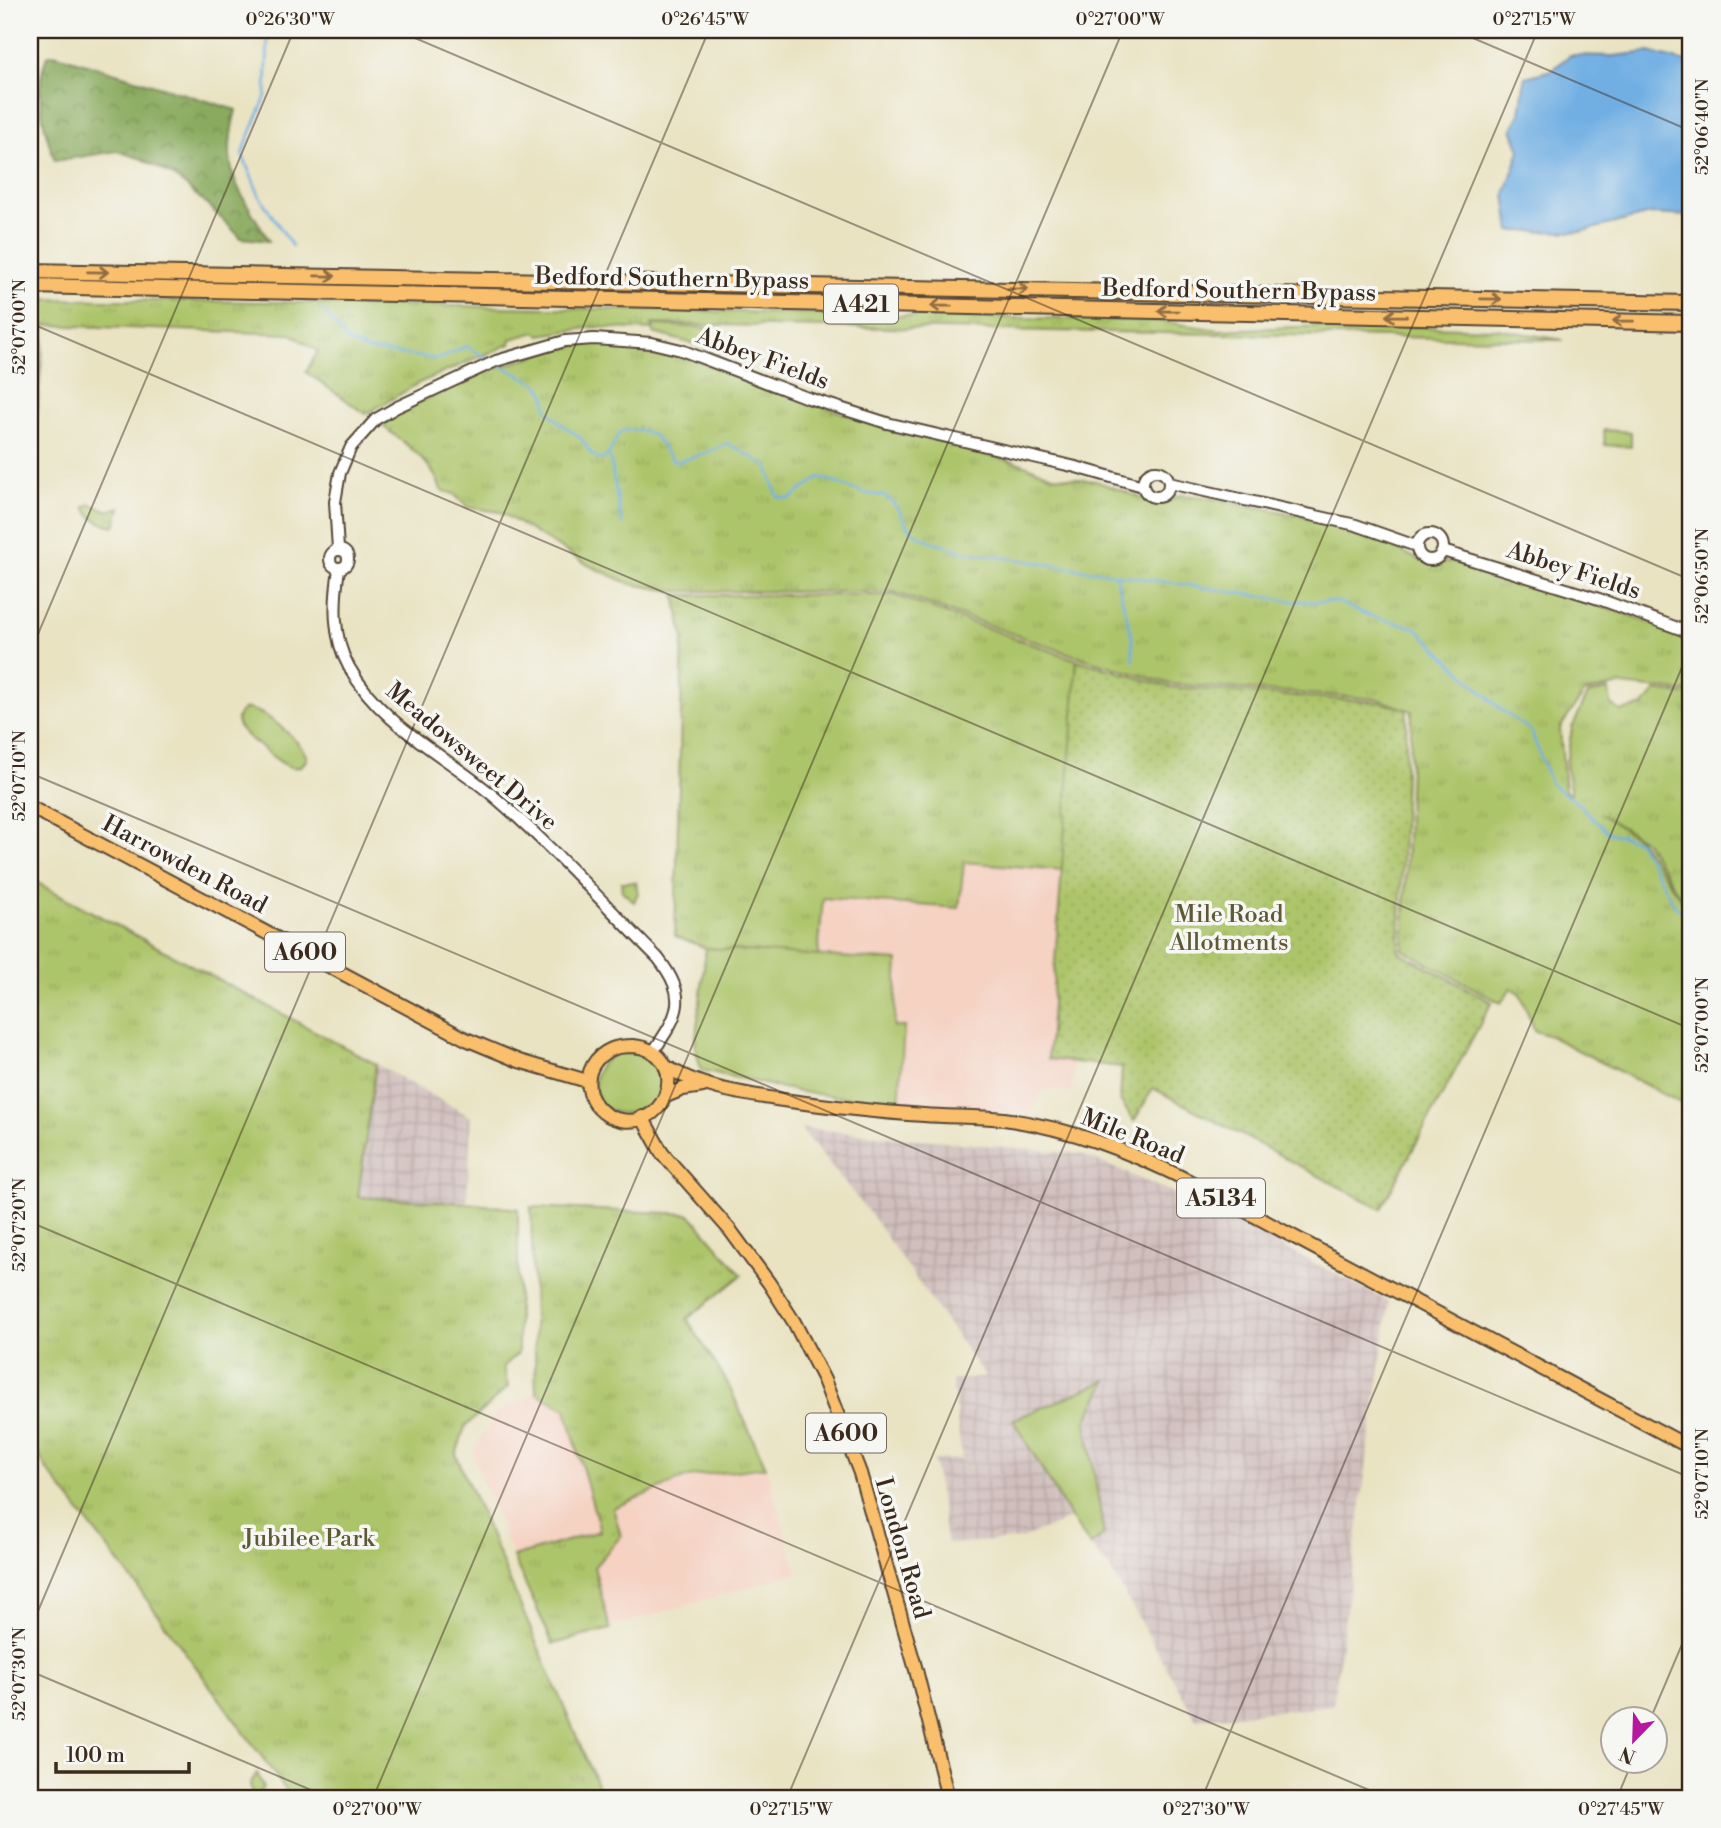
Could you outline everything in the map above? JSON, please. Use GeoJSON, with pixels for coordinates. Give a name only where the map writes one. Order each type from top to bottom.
{"type":"FeatureCollection","features":[{"type":"Feature","properties":{"kind":"highway","name":"Bedford Southern Bypass"},"geometry":{"type":"LineString","coordinates":[[30,271],[1691,303]]}},
{"type":"Feature","properties":{"kind":"highway","name":"Bedford Southern Bypass"},"geometry":{"type":"LineString","coordinates":[[30,286],[1691,323]]}},
{"type":"Feature","properties":{"kind":"main road","name":"Harrowden Road"},"geometry":{"type":"LineString","coordinates":[[30,807],[466,1039],[519,1061],[587,1081]]}},
{"type":"Feature","properties":{"kind":"main road"},"geometry":{"type":"LineString","coordinates":[[633,1046],[653,1052],[665,1066],[670,1082],[666,1096],[654,1111],[642,1117],[626,1120],[606,1114],[592,1100],[587,1081],[594,1063],[611,1049],[633,1046]]}},
{"type":"Feature","properties":{"kind":"main road","name":"Mile Road"},"geometry":{"type":"LineString","coordinates":[[665,1066],[682,1076],[707,1085],[753,1095],[850,1108],[1012,1120],[1045,1126],[1104,1143],[1189,1181],[1691,1448]]}},
{"type":"Feature","properties":{"kind":"main road","name":"Mile Road"},"geometry":{"type":"LineString","coordinates":[[666,1096],[690,1087],[707,1085]]}},
{"type":"Feature","properties":{"kind":"main road","name":"London Road"},"geometry":{"type":"LineString","coordinates":[[642,1117],[662,1153],[730,1230],[769,1283],[810,1351],[830,1395],[860,1473],[916,1670],[948,1798]]}},
{"type":"Feature","properties":{"kind":"street","name":"Abbey Fields"},"geometry":{"type":"LineString","coordinates":[[338,549],[335,502],[340,473],[351,447],[376,419],[470,372],[565,341],[594,339],[652,343],[681,350],[805,397],[875,419],[1076,467],[1143,486]]}},
{"type":"Feature","properties":{"kind":"street"},"geometry":{"type":"LineString","coordinates":[[1152,471],[1165,475],[1169,483],[1166,493],[1160,497],[1149,495],[1143,486],[1144,478],[1152,471]]}},
{"type":"Feature","properties":{"kind":"street"},"geometry":{"type":"LineString","coordinates":[[1169,483],[1356,526],[1416,545]]}},
{"type":"Feature","properties":{"kind":"street"},"geometry":{"type":"LineString","coordinates":[[1433,534],[1442,541],[1443,551],[1437,559],[1426,560],[1419,555],[1416,545],[1422,536],[1433,534]]}},
{"type":"Feature","properties":{"kind":"street","name":"Meadowsweet Drive"},"geometry":{"type":"LineString","coordinates":[[338,549],[346,552],[350,559],[347,566],[339,569],[335,604],[336,625],[347,665],[364,690],[381,711],[491,794],[658,958],[668,971],[677,991],[678,1008],[672,1025],[653,1052]]}},
{"type":"Feature","properties":{"kind":"street","name":"Abbey Fields"},"geometry":{"type":"LineString","coordinates":[[1443,551],[1599,599],[1691,633]]}},
{"type":"Feature","properties":{"kind":"shaded area"},"geometry":{"type":"Polygon","coordinates":[[[675,595],[894,595],[1077,660],[1048,1059],[1074,1062],[1071,1092],[1045,1089],[1029,1114],[899,1104],[904,1028],[894,1027],[898,961],[706,948],[675,936],[683,636],[675,595]]]}},
{"type":"Feature","properties":{"kind":"shaded area"},"geometry":{"type":"Polygon","coordinates":[[[376,1064],[471,1117],[467,1203],[358,1197],[376,1064]]]}},
{"type":"Feature","properties":{"kind":"shaded area"},"geometry":{"type":"Polygon","coordinates":[[[800,1128],[1081,1154],[1207,1207],[1389,1302],[1333,1705],[1196,1719],[1112,1572],[1090,1545],[1104,1535],[1086,1421],[1106,1381],[1035,1453],[1071,1518],[1021,1539],[947,1544],[934,1460],[962,1459],[952,1380],[986,1378],[871,1215],[800,1128]]]}},
{"type":"Feature","properties":{"kind":"shaded area"},"geometry":{"type":"Polygon","coordinates":[[[531,1207],[690,1214],[742,1275],[687,1319],[727,1382],[766,1467],[797,1573],[553,1644],[513,1557],[472,1453],[497,1412],[536,1393],[531,1207]]]}},
{"type":"Feature","properties":{"kind":"green space"},"geometry":{"type":"Polygon","coordinates":[[[54,54],[236,110],[231,132],[231,166],[241,193],[269,241],[241,238],[174,176],[142,159],[117,151],[55,161],[47,136],[40,95],[47,56],[54,54]]]}},
{"type":"Feature","properties":{"kind":"green space"},"geometry":{"type":"Polygon","coordinates":[[[30,299],[1159,321],[1219,330],[1351,325],[1498,329],[1563,340],[652,324],[651,330],[594,327],[540,335],[536,332],[511,339],[510,344],[421,382],[366,414],[306,372],[318,351],[291,334],[45,325],[32,470],[30,299]]]}},
{"type":"Feature","properties":{"kind":"green space"},"geometry":{"type":"Polygon","coordinates":[[[654,325],[706,328],[706,337],[722,339],[719,355],[694,344],[653,333],[654,325]]]}},
{"type":"Feature","properties":{"kind":"green space"},"geometry":{"type":"Polygon","coordinates":[[[595,342],[629,344],[679,354],[840,412],[1022,464],[1053,476],[1096,481],[1150,501],[1164,503],[1181,495],[1204,497],[1314,518],[1359,530],[1421,561],[1434,564],[1462,561],[1523,579],[1661,626],[1691,644],[1691,692],[1621,685],[1585,692],[1560,728],[1565,791],[1571,795],[1566,764],[1572,728],[1588,694],[1609,690],[1611,705],[1621,711],[1643,706],[1656,691],[1691,695],[1691,913],[1644,840],[1602,815],[1639,839],[1691,914],[1691,1108],[1550,1036],[1535,1031],[1520,994],[1511,988],[1501,1003],[1403,950],[1412,711],[1377,699],[1170,684],[1079,657],[894,592],[673,591],[631,584],[592,567],[500,512],[467,507],[454,494],[441,490],[424,460],[379,423],[467,378],[548,351],[595,342]]]}},
{"type":"Feature","properties":{"kind":"green space"},"geometry":{"type":"Polygon","coordinates":[[[1604,430],[1631,432],[1631,447],[1605,445],[1604,430]]]}},
{"type":"Feature","properties":{"kind":"green space"},"geometry":{"type":"Polygon","coordinates":[[[90,504],[109,511],[120,507],[115,526],[101,523],[94,518],[85,507],[90,504]]]}},
{"type":"Feature","properties":{"kind":"green space"},"geometry":{"type":"Polygon","coordinates":[[[675,595],[894,595],[1077,660],[1063,870],[964,862],[959,908],[823,898],[818,956],[706,948],[675,936],[683,636],[675,595]]]}},
{"type":"Feature","properties":{"kind":"green space","name":"Mile Road Allotments"},"geometry":{"type":"Polygon","coordinates":[[[1077,660],[1170,687],[1377,702],[1407,709],[1399,952],[1492,1002],[1381,1209],[1153,1088],[1134,1121],[1120,1100],[1122,1067],[1048,1059],[1077,660]]]}},
{"type":"Feature","properties":{"kind":"green space"},"geometry":{"type":"Polygon","coordinates":[[[245,709],[262,714],[290,735],[304,751],[307,758],[303,764],[291,767],[285,764],[246,735],[237,719],[245,709]]]}},
{"type":"Feature","properties":{"kind":"green space","name":"Jubilee Park"},"geometry":{"type":"Polygon","coordinates":[[[30,879],[376,1064],[358,1197],[467,1203],[518,1209],[518,1353],[503,1367],[508,1387],[465,1427],[456,1455],[603,1798],[292,1798],[125,1570],[47,1470],[30,1439],[30,879]]]}},
{"type":"Feature","properties":{"kind":"green space"},"geometry":{"type":"Polygon","coordinates":[[[621,882],[636,882],[638,893],[634,902],[622,891],[621,882]]]}},
{"type":"Feature","properties":{"kind":"green space"},"geometry":{"type":"Polygon","coordinates":[[[706,948],[898,961],[894,1027],[904,1027],[899,1104],[801,1092],[701,1070],[695,1046],[706,948]]]}},
{"type":"Feature","properties":{"kind":"green space"},"geometry":{"type":"Polygon","coordinates":[[[624,1052],[640,1054],[652,1060],[659,1069],[662,1080],[660,1092],[654,1102],[642,1109],[626,1113],[613,1112],[604,1106],[595,1087],[601,1066],[610,1057],[624,1052]]]}},
{"type":"Feature","properties":{"kind":"green space"},"geometry":{"type":"Polygon","coordinates":[[[531,1207],[690,1214],[742,1275],[687,1319],[727,1382],[766,1467],[688,1477],[613,1508],[621,1536],[594,1567],[610,1629],[553,1644],[513,1557],[600,1531],[566,1409],[536,1393],[531,1207]]]}},
{"type":"Feature","properties":{"kind":"green space"},"geometry":{"type":"Polygon","coordinates":[[[1107,1380],[1086,1421],[1104,1535],[1090,1545],[1013,1420],[1107,1380]]]}},
{"type":"Feature","properties":{"kind":"green space"},"geometry":{"type":"Polygon","coordinates":[[[257,1773],[263,1786],[261,1791],[252,1797],[250,1784],[257,1773]]]}},
{"type":"Feature","properties":{"kind":"water"},"geometry":{"type":"Polygon","coordinates":[[[1649,52],[1691,61],[1691,216],[1650,214],[1580,232],[1510,231],[1505,194],[1520,150],[1512,129],[1520,114],[1525,77],[1552,70],[1570,55],[1613,56],[1649,52]]]}},
{"type":"Feature","properties":{"kind":"waterway"},"geometry":{"type":"LineString","coordinates":[[268,30],[266,96],[242,154],[260,197],[292,246]]}},
{"type":"Feature","properties":{"kind":"waterway"},"geometry":{"type":"LineString","coordinates":[[323,310],[348,342],[367,350],[439,359],[466,346],[489,359]]}},
{"type":"Feature","properties":{"kind":"waterway"},"geometry":{"type":"LineString","coordinates":[[498,364],[539,385],[545,394],[547,409],[560,423],[581,438],[592,455],[602,460],[620,433],[627,430],[651,434],[676,462],[709,452],[727,443],[767,466],[778,497],[790,499],[820,477],[864,493],[885,496],[898,508],[906,524],[914,532],[923,538],[961,551],[1292,601],[1337,602],[1368,615],[1416,628],[1500,709],[1531,731],[1551,784],[1580,805],[1607,832],[1638,841],[1676,907],[1691,918]]}},
{"type":"Feature","properties":{"kind":"waterway"},"geometry":{"type":"LineString","coordinates":[[610,457],[622,525]]}},
{"type":"Feature","properties":{"kind":"waterway"},"geometry":{"type":"LineString","coordinates":[[1116,575],[1132,637],[1133,661]]}}]}
